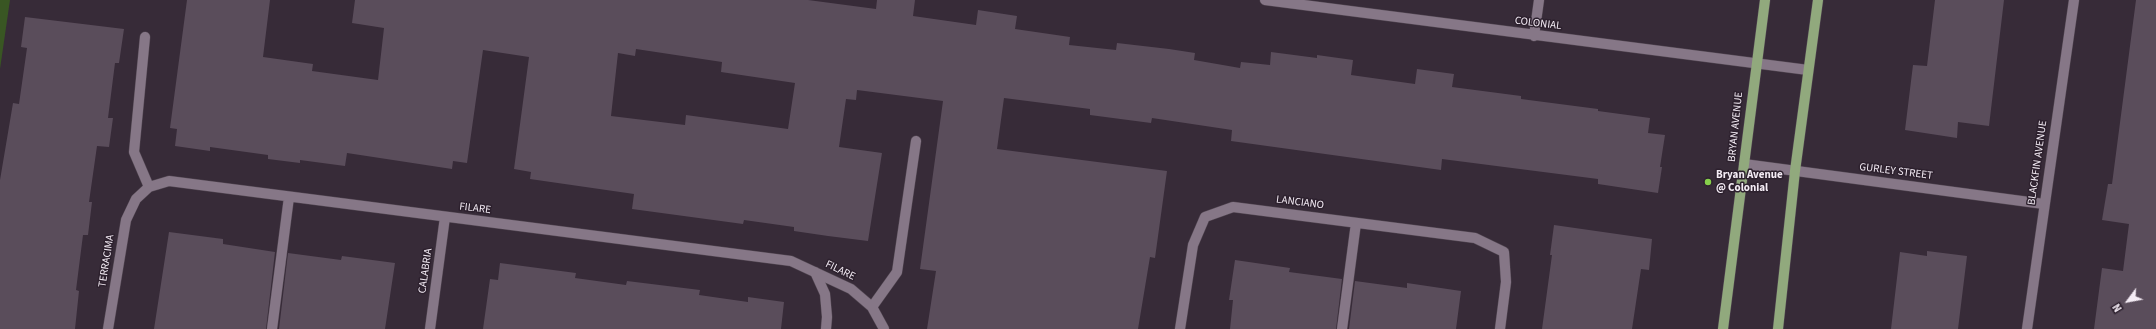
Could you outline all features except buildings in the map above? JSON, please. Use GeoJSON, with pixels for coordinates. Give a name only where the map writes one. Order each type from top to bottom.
{"type":"FeatureCollection","features":[{"type":"Feature","properties":{"kind":"main road","name":"BRYAN AVENUE"},"geometry":{"type":"LineString","coordinates":[[1723,329],[1755,64],[1765,0]]}},
{"type":"Feature","properties":{"kind":"main road"},"geometry":{"type":"LineString","coordinates":[[1778,329],[1795,171],[1818,0]]}},
{"type":"Feature","properties":{"kind":"street","name":"COLONIAL"},"geometry":{"type":"LineString","coordinates":[[1265,0],[1534,36],[1808,70]]}},
{"type":"Feature","properties":{"kind":"street"},"geometry":{"type":"LineString","coordinates":[[1534,36],[1539,0]]}},
{"type":"Feature","properties":{"kind":"street","name":"BLACKFIN AVENUE"},"geometry":{"type":"LineString","coordinates":[[2027,329],[2074,0]]}},
{"type":"Feature","properties":{"kind":"street"},"geometry":{"type":"LineString","coordinates":[[145,37],[134,152],[149,187]]}},
{"type":"Feature","properties":{"kind":"street"},"geometry":{"type":"LineString","coordinates":[[872,307],[897,272],[916,141]]}},
{"type":"Feature","properties":{"kind":"street","name":"GURLEY STREET"},"geometry":{"type":"LineString","coordinates":[[1744,164],[2044,204]]}},
{"type":"Feature","properties":{"kind":"street","name":"FILARE"},"geometry":{"type":"LineString","coordinates":[[136,199],[149,187],[169,181],[790,261],[851,289],[872,307],[884,329]]}},
{"type":"Feature","properties":{"kind":"street"},"geometry":{"type":"LineString","coordinates":[[272,329],[289,196]]}},
{"type":"Feature","properties":{"kind":"street","name":"TERRACIMA"},"geometry":{"type":"LineString","coordinates":[[108,329],[126,220],[136,199]]}},
{"type":"Feature","properties":{"kind":"street","name":"LANCIANO"},"geometry":{"type":"LineString","coordinates":[[1180,329],[1193,245],[1205,217],[1233,207],[1475,238],[1504,252],[1506,282],[1500,329]]}},
{"type":"Feature","properties":{"kind":"street","name":"CALABRIA"},"geometry":{"type":"LineString","coordinates":[[430,329],[446,217]]}},
{"type":"Feature","properties":{"kind":"street"},"geometry":{"type":"LineString","coordinates":[[1342,329],[1356,223]]}},
{"type":"Feature","properties":{"kind":"street","name":"FILARE"},"geometry":{"type":"LineString","coordinates":[[815,272],[825,294],[827,317],[826,329]]}},
{"type":"Feature","properties":{"kind":"green space"},"geometry":{"type":"Polygon","coordinates":[[[0,0],[10,0],[0,69],[0,0]]]}},
{"type":"Feature","properties":{"kind":"place","name":"Bryan Avenue @ Colonial"},"geometry":{"type":"Point","coordinates":[1708,182]}}]}
